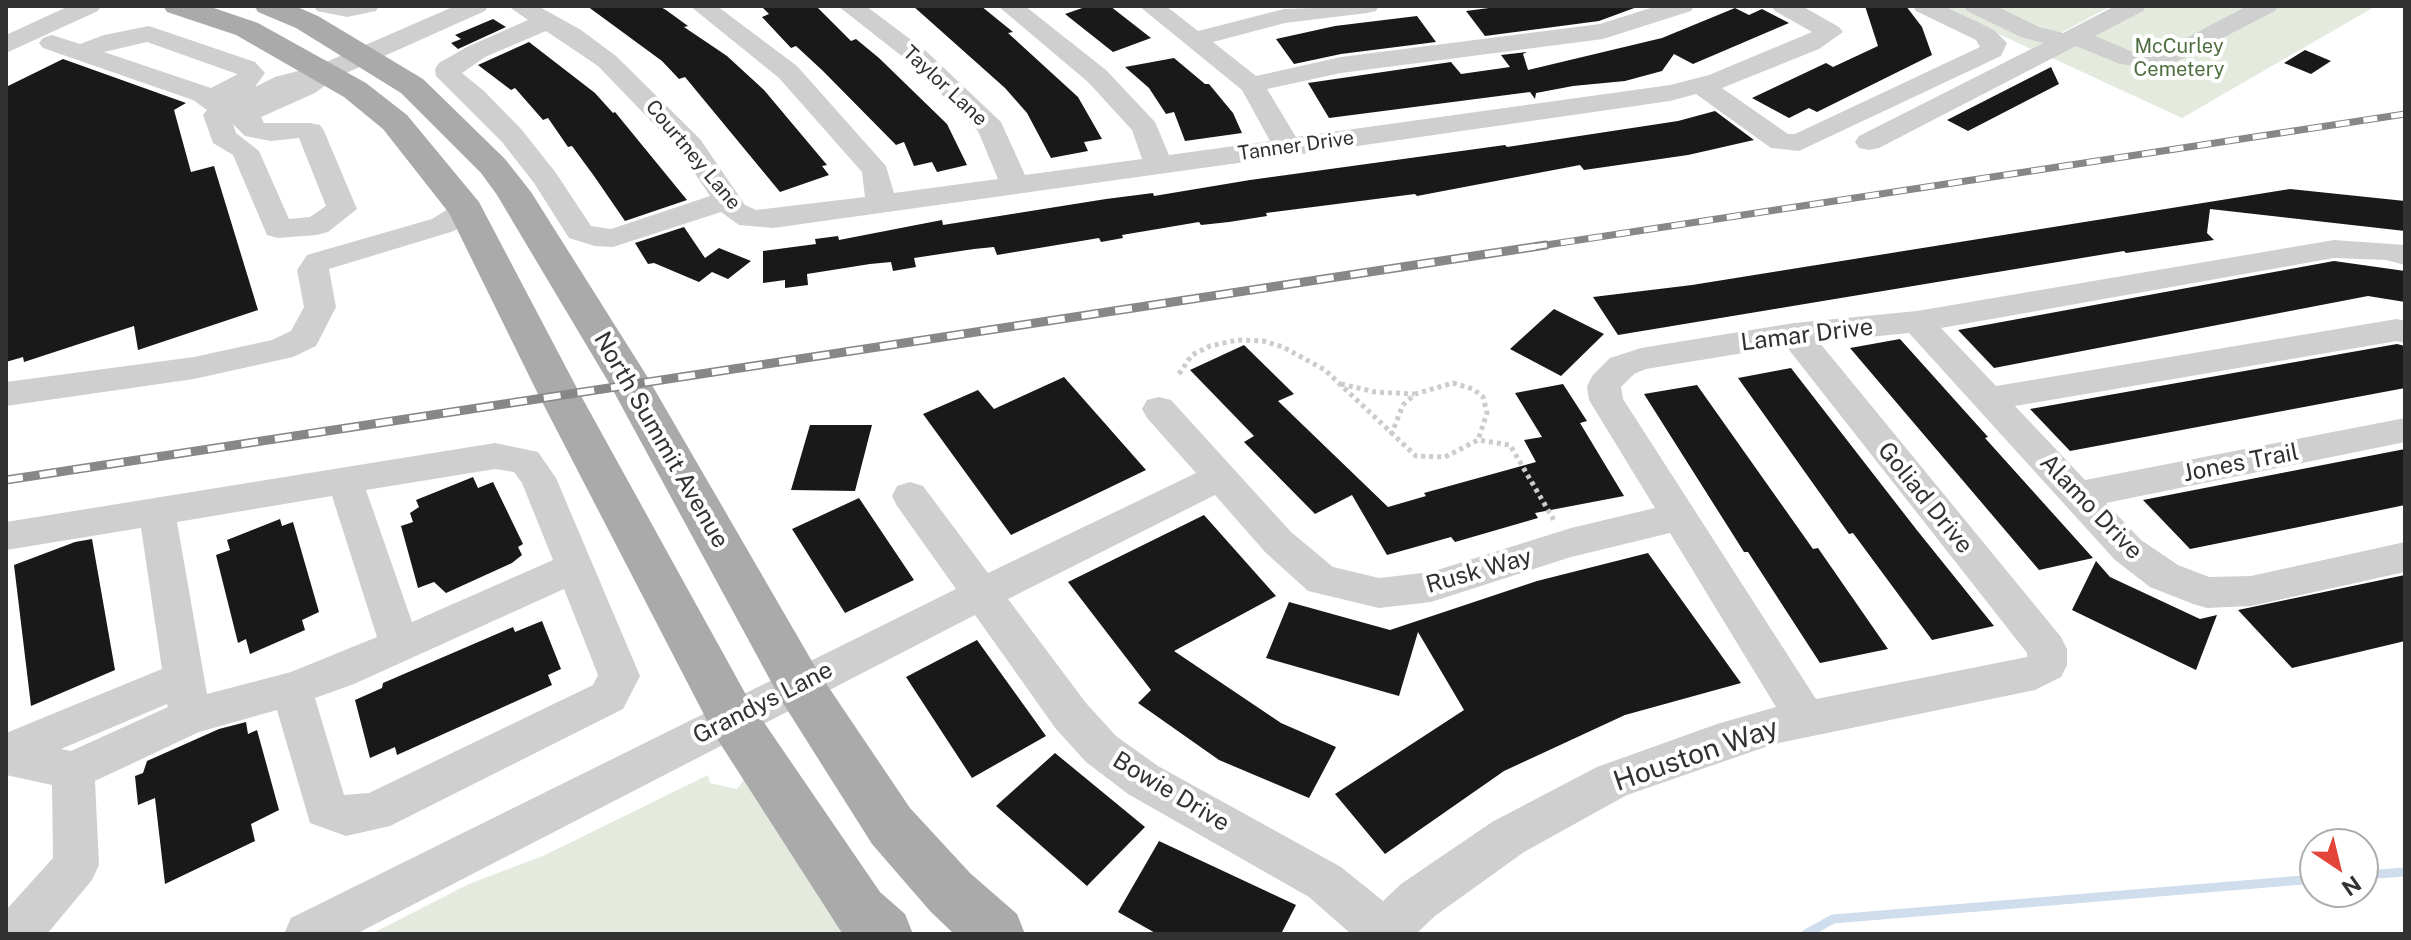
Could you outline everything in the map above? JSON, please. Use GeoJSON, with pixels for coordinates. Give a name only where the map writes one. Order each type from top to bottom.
{"type":"FeatureCollection","features":[{"type":"Feature","properties":{"kind":"main road"},"geometry":{"type":"LineString","coordinates":[[178,6],[247,29],[355,90],[395,122],[466,210],[559,394],[732,718],[860,911],[884,934]]}},
{"type":"Feature","properties":{"kind":"main road","name":"North Summit Avenue"},"geometry":{"type":"LineString","coordinates":[[269,6],[307,22],[412,86],[438,108],[493,166],[513,192],[630,383],[799,685],[891,826],[950,892],[996,934]]}},
{"type":"Feature","properties":{"kind":"main road"},"geometry":{"type":"LineString","coordinates":[[466,210],[513,192]]}},
{"type":"Feature","properties":{"kind":"street"},"geometry":{"type":"LineString","coordinates":[[29,40],[89,6]]}},
{"type":"Feature","properties":{"kind":"street"},"geometry":{"type":"LineString","coordinates":[[326,6],[347,10],[367,6]]}},
{"type":"Feature","properties":{"kind":"street"},"geometry":{"type":"LineString","coordinates":[[217,105],[326,72],[476,6]]}},
{"type":"Feature","properties":{"kind":"street","name":"Courtney Lane"},"geometry":{"type":"LineString","coordinates":[[520,6],[572,35],[607,61],[690,145],[735,211],[750,219]]}},
{"type":"Feature","properties":{"kind":"street"},"geometry":{"type":"LineString","coordinates":[[702,6],[788,72],[858,148],[876,172],[881,204]]}},
{"type":"Feature","properties":{"kind":"street","name":"Taylor Lane"},"geometry":{"type":"LineString","coordinates":[[850,6],[917,56],[991,128],[1015,186]]}},
{"type":"Feature","properties":{"kind":"street"},"geometry":{"type":"LineString","coordinates":[[1010,6],[1097,76],[1145,128],[1159,166]]}},
{"type":"Feature","properties":{"kind":"street"},"geometry":{"type":"LineString","coordinates":[[1151,6],[1251,85],[1288,148]]}},
{"type":"Feature","properties":{"kind":"street"},"geometry":{"type":"LineString","coordinates":[[1196,39],[1301,9],[1367,6]]}},
{"type":"Feature","properties":{"kind":"street"},"geometry":{"type":"LineString","coordinates":[[1251,85],[1329,67],[1603,31],[1682,6]]}},
{"type":"Feature","properties":{"kind":"street","name":"Tanner Drive"},"geometry":{"type":"LineString","coordinates":[[750,219],[1015,186],[1670,93],[1810,44],[1830,32],[1784,6]]}},
{"type":"Feature","properties":{"kind":"street"},"geometry":{"type":"LineString","coordinates":[[1700,85],[1781,142],[1799,143],[1992,51],[1994,43],[1985,35],[1925,6]]}},
{"type":"Feature","properties":{"kind":"street"},"geometry":{"type":"LineString","coordinates":[[1976,6],[2030,32],[2073,37]]}},
{"type":"Feature","properties":{"kind":"street"},"geometry":{"type":"LineString","coordinates":[[2016,6],[2073,37],[2129,59],[2162,61],[2266,6]]}},
{"type":"Feature","properties":{"kind":"street"},"geometry":{"type":"LineString","coordinates":[[1869,142],[2073,37],[2114,9]]}},
{"type":"Feature","properties":{"kind":"street"},"geometry":{"type":"LineString","coordinates":[[547,21],[476,52],[448,69],[449,76],[475,97],[512,136],[546,179],[580,232],[613,238],[727,200]]}},
{"type":"Feature","properties":{"kind":"street"},"geometry":{"type":"LineString","coordinates":[[82,52],[113,40],[149,34],[246,68],[252,73],[217,105]]}},
{"type":"Feature","properties":{"kind":"street"},"geometry":{"type":"LineString","coordinates":[[29,40],[82,52],[202,94],[217,105]]}},
{"type":"Feature","properties":{"kind":"street"},"geometry":{"type":"LineString","coordinates":[[6,69],[45,50],[29,40]]}},
{"type":"Feature","properties":{"kind":"street"},"geometry":{"type":"LineString","coordinates":[[217,105],[223,137],[245,151],[278,229],[317,226],[342,209],[310,131],[294,129],[271,133],[255,130],[246,123],[249,112],[306,87],[326,72]]}},
{"type":"Feature","properties":{"kind":"street"},"geometry":{"type":"LineString","coordinates":[[6,394],[194,368],[281,349],[304,338],[320,307],[313,270],[318,262],[357,248],[367,250],[443,225],[466,210]]}},
{"type":"Feature","properties":{"kind":"street","name":"Lamar Drive"},"geometry":{"type":"LineString","coordinates":[[1806,719],[1606,400],[1604,387],[1609,376],[1622,366],[1641,359],[1794,334],[1917,322],[2334,249],[2405,255]]}},
{"type":"Feature","properties":{"kind":"street","name":"Alamo Drive"},"geometry":{"type":"LineString","coordinates":[[1917,322],[2128,550],[2164,576],[2207,593],[2251,591],[2405,557]]}},
{"type":"Feature","properties":{"kind":"street"},"geometry":{"type":"LineString","coordinates":[[1988,399],[2397,330],[2405,332]]}},
{"type":"Feature","properties":{"kind":"street","name":"Goliad Drive"},"geometry":{"type":"LineString","coordinates":[[1794,334],[2047,649],[2047,665]]}},
{"type":"Feature","properties":{"kind":"street","name":"Rusk Way"},"geometry":{"type":"LineString","coordinates":[[1159,409],[1278,542],[1322,580],[1379,593],[1431,587],[1571,543],[1678,517]]}},
{"type":"Feature","properties":{"kind":"street","name":"Jones Trail"},"geometry":{"type":"LineString","coordinates":[[2077,495],[2405,430]]}},
{"type":"Feature","properties":{"kind":"street"},"geometry":{"type":"LineString","coordinates":[[6,536],[495,456],[525,461],[538,478],[619,676],[608,697],[374,812],[346,816],[326,809],[292,689]]}},
{"type":"Feature","properties":{"kind":"street","name":"Grandys Lane"},"geometry":{"type":"LineString","coordinates":[[308,934],[732,718],[1220,477]]}},
{"type":"Feature","properties":{"kind":"street"},"geometry":{"type":"LineString","coordinates":[[345,481],[400,645]]}},
{"type":"Feature","properties":{"kind":"street","name":"Bowie Drive"},"geometry":{"type":"LineString","coordinates":[[910,496],[1071,716],[1101,749],[1143,780],[1325,882],[1383,933]]}},
{"type":"Feature","properties":{"kind":"street"},"geometry":{"type":"LineString","coordinates":[[157,512],[187,697]]}},
{"type":"Feature","properties":{"kind":"street"},"geometry":{"type":"LineString","coordinates":[[6,754],[187,697],[292,689],[575,567]]}},
{"type":"Feature","properties":{"kind":"street","name":"Houston Way"},"geometry":{"type":"LineString","coordinates":[[1383,933],[1418,900],[1508,837],[1612,781],[1717,743],[1806,719],[2035,673],[2047,665]]}},
{"type":"Feature","properties":{"kind":"street"},"geometry":{"type":"LineString","coordinates":[[6,754],[73,771],[187,697]]}},
{"type":"Feature","properties":{"kind":"street"},"geometry":{"type":"LineString","coordinates":[[16,934],[76,865],[73,771]]}},
{"type":"Feature","properties":{"kind":"path"},"geometry":{"type":"LineString","coordinates":[[1179,374],[1192,355],[1210,346],[1237,340],[1263,341],[1301,356],[1325,370],[1416,456],[1445,457],[1478,440],[1510,445],[1555,522]]}},
{"type":"Feature","properties":{"kind":"path"},"geometry":{"type":"LineString","coordinates":[[1337,382],[1375,392],[1415,394]]}},
{"type":"Feature","properties":{"kind":"path"},"geometry":{"type":"LineString","coordinates":[[1391,435],[1403,405],[1415,394],[1453,383],[1473,389],[1483,397],[1487,413],[1478,440]]}},
{"type":"Feature","properties":{"kind":"green space"},"geometry":{"type":"Polygon","coordinates":[[[1939,6],[2111,6],[2031,49],[1939,6]]]}},
{"type":"Feature","properties":{"kind":"green space","name":"McCurley Cemetery"},"geometry":{"type":"Polygon","coordinates":[[[2150,6],[2376,6],[2182,118],[2050,57],[2150,6]]]}},
{"type":"Feature","properties":{"kind":"green space"},"geometry":{"type":"Polygon","coordinates":[[[708,775],[710,783],[737,789],[746,777],[858,934],[371,934],[469,884],[545,855],[708,775]]]}},
{"type":"Feature","properties":{"kind":"building"},"geometry":{"type":"Polygon","coordinates":[[[587,6],[659,6],[666,10],[688,26],[684,27],[727,56],[764,90],[827,165],[822,166],[829,175],[780,192],[685,77],[679,79],[662,61],[587,6]]]}},
{"type":"Feature","properties":{"kind":"building"},"geometry":{"type":"Polygon","coordinates":[[[761,6],[816,6],[851,41],[856,39],[879,58],[947,124],[967,165],[937,172],[932,162],[914,166],[904,142],[896,145],[796,46],[791,48],[762,17],[769,14],[761,6]]]}},
{"type":"Feature","properties":{"kind":"building"},"geometry":{"type":"Polygon","coordinates":[[[913,6],[981,6],[1013,32],[1008,33],[1078,97],[1102,139],[1084,142],[1088,151],[1051,158],[1027,113],[1005,88],[913,6]]]}},
{"type":"Feature","properties":{"kind":"building"},"geometry":{"type":"Polygon","coordinates":[[[1088,6],[1110,6],[1151,38],[1113,52],[1065,14],[1088,6]]]}},
{"type":"Feature","properties":{"kind":"building"},"geometry":{"type":"Polygon","coordinates":[[[1504,6],[1637,7],[1599,21],[1485,36],[1466,11],[1504,6]]]}},
{"type":"Feature","properties":{"kind":"building"},"geometry":{"type":"Polygon","coordinates":[[[1865,6],[1906,6],[1922,27],[1932,55],[1817,112],[1809,108],[1789,118],[1752,98],[1826,63],[1833,67],[1878,46],[1865,6]]]}},
{"type":"Feature","properties":{"kind":"building"},"geometry":{"type":"Polygon","coordinates":[[[1735,8],[1749,15],[1762,9],[1789,23],[1693,64],[1674,54],[1662,71],[1625,81],[1536,93],[1535,99],[1530,92],[1329,118],[1308,83],[1451,62],[1461,74],[1510,67],[1501,55],[1527,52],[1523,54],[1528,70],[1662,38],[1735,8]]]}},
{"type":"Feature","properties":{"kind":"building"},"geometry":{"type":"Polygon","coordinates":[[[1417,16],[1436,42],[1341,54],[1294,64],[1276,39],[1335,26],[1417,16]]]}},
{"type":"Feature","properties":{"kind":"building"},"geometry":{"type":"Polygon","coordinates":[[[493,19],[506,27],[458,49],[451,43],[461,39],[455,35],[493,19]]]}},
{"type":"Feature","properties":{"kind":"building"},"geometry":{"type":"Polygon","coordinates":[[[529,42],[615,112],[687,200],[625,221],[572,146],[568,147],[548,118],[543,120],[515,88],[511,90],[478,65],[529,42]]]}},
{"type":"Feature","properties":{"kind":"building"},"geometry":{"type":"Polygon","coordinates":[[[2305,50],[2331,61],[2311,74],[2284,63],[2305,50]]]}},
{"type":"Feature","properties":{"kind":"building"},"geometry":{"type":"Polygon","coordinates":[[[1174,58],[1209,84],[1233,113],[1242,133],[1185,141],[1174,112],[1166,114],[1149,88],[1125,67],[1174,58]]]}},
{"type":"Feature","properties":{"kind":"building"},"geometry":{"type":"Polygon","coordinates":[[[63,59],[186,103],[174,110],[191,172],[214,166],[258,310],[138,350],[134,326],[24,362],[23,357],[6,362],[6,87],[63,59]]]}},
{"type":"Feature","properties":{"kind":"building"},"geometry":{"type":"Polygon","coordinates":[[[2051,67],[2059,84],[1968,131],[1947,120],[2051,67]]]}},
{"type":"Feature","properties":{"kind":"building"},"geometry":{"type":"Polygon","coordinates":[[[1715,111],[1754,140],[1688,155],[1584,170],[1580,165],[1417,196],[1266,213],[1267,216],[1229,222],[1201,225],[1199,222],[1122,235],[1123,238],[1101,242],[1099,238],[997,255],[994,247],[974,249],[914,258],[916,267],[893,271],[891,262],[870,264],[807,274],[808,285],[785,288],[785,280],[763,283],[763,251],[816,244],[815,239],[838,236],[839,240],[942,220],[943,225],[1106,199],[1153,193],[1154,196],[1250,180],[1507,147],[1678,121],[1715,111]]]}},
{"type":"Feature","properties":{"kind":"building"},"geometry":{"type":"Polygon","coordinates":[[[2290,189],[2405,201],[2405,231],[2210,209],[2207,233],[2214,240],[2124,251],[1618,335],[1593,297],[1692,285],[2290,189]]]}},
{"type":"Feature","properties":{"kind":"building"},"geometry":{"type":"Polygon","coordinates":[[[684,227],[705,258],[719,248],[751,261],[728,279],[712,272],[699,282],[654,263],[648,264],[635,243],[684,227]]]}},
{"type":"Feature","properties":{"kind":"building"},"geometry":{"type":"Polygon","coordinates":[[[2334,261],[2405,271],[2405,302],[2368,296],[1994,368],[1958,330],[2334,261]]]}},
{"type":"Feature","properties":{"kind":"building"},"geometry":{"type":"Polygon","coordinates":[[[1554,309],[1604,334],[1561,376],[1510,349],[1554,309]]]}},
{"type":"Feature","properties":{"kind":"building"},"geometry":{"type":"Polygon","coordinates":[[[1900,339],[2093,558],[2039,570],[1850,348],[1900,339]]]}},
{"type":"Feature","properties":{"kind":"building"},"geometry":{"type":"Polygon","coordinates":[[[2397,344],[2405,346],[2405,388],[2070,451],[2030,409],[2397,344]]]}},
{"type":"Feature","properties":{"kind":"building"},"geometry":{"type":"Polygon","coordinates":[[[1244,345],[1294,394],[1278,401],[1388,507],[1426,496],[1424,493],[1536,462],[1524,440],[1542,437],[1515,393],[1563,384],[1587,421],[1580,423],[1624,496],[1535,513],[1538,518],[1455,542],[1451,537],[1387,555],[1352,495],[1315,514],[1244,442],[1254,436],[1190,370],[1244,345]]]}},
{"type":"Feature","properties":{"kind":"building"},"geometry":{"type":"Polygon","coordinates":[[[1791,368],[1994,626],[1932,640],[1853,533],[1849,534],[1738,378],[1791,368]]]}},
{"type":"Feature","properties":{"kind":"building"},"geometry":{"type":"Polygon","coordinates":[[[1064,377],[1146,470],[1011,535],[923,414],[978,390],[994,409],[1064,377]]]}},
{"type":"Feature","properties":{"kind":"building"},"geometry":{"type":"Polygon","coordinates":[[[1697,385],[1813,549],[1818,548],[1888,649],[1820,663],[1748,552],[1744,552],[1644,394],[1697,385]]]}},
{"type":"Feature","properties":{"kind":"building"},"geometry":{"type":"Polygon","coordinates":[[[810,425],[872,425],[855,491],[791,490],[810,425]]]}},
{"type":"Feature","properties":{"kind":"building"},"geometry":{"type":"Polygon","coordinates":[[[2405,449],[2405,505],[2190,549],[2143,500],[2405,449]]]}},
{"type":"Feature","properties":{"kind":"building"},"geometry":{"type":"Polygon","coordinates":[[[473,477],[478,488],[493,482],[523,544],[518,547],[522,555],[512,563],[446,593],[434,582],[418,588],[401,526],[413,522],[410,513],[419,507],[416,500],[473,477]]]}},
{"type":"Feature","properties":{"kind":"building"},"geometry":{"type":"Polygon","coordinates":[[[859,498],[914,580],[845,613],[792,529],[859,498]]]}},
{"type":"Feature","properties":{"kind":"building"},"geometry":{"type":"Polygon","coordinates":[[[1204,515],[1276,596],[1174,651],[1281,723],[1336,747],[1309,798],[1219,760],[1138,703],[1151,690],[1068,582],[1204,515]]]}},
{"type":"Feature","properties":{"kind":"building"},"geometry":{"type":"Polygon","coordinates":[[[280,519],[282,526],[293,522],[319,612],[302,620],[305,630],[250,654],[246,639],[238,643],[216,555],[230,550],[227,540],[280,519]]]}},
{"type":"Feature","properties":{"kind":"building"},"geometry":{"type":"Polygon","coordinates":[[[92,539],[115,670],[31,706],[14,565],[75,542],[92,539]]]}},
{"type":"Feature","properties":{"kind":"building"},"geometry":{"type":"Polygon","coordinates":[[[1648,553],[1741,683],[1625,715],[1504,771],[1385,854],[1335,794],[1464,710],[1418,632],[1399,696],[1266,658],[1289,602],[1390,630],[1537,581],[1648,553]]]}},
{"type":"Feature","properties":{"kind":"building"},"geometry":{"type":"Polygon","coordinates":[[[2096,561],[2110,577],[2200,619],[2217,615],[2196,670],[2072,610],[2096,561]]]}},
{"type":"Feature","properties":{"kind":"building"},"geometry":{"type":"Polygon","coordinates":[[[2405,575],[2405,641],[2292,668],[2238,610],[2405,575]]]}},
{"type":"Feature","properties":{"kind":"building"},"geometry":{"type":"Polygon","coordinates":[[[542,621],[561,669],[548,675],[552,685],[397,755],[395,747],[370,758],[355,700],[382,688],[383,683],[513,627],[515,632],[542,621]]]}},
{"type":"Feature","properties":{"kind":"building"},"geometry":{"type":"Polygon","coordinates":[[[977,640],[1046,736],[972,778],[906,677],[977,640]]]}},
{"type":"Feature","properties":{"kind":"building"},"geometry":{"type":"Polygon","coordinates":[[[246,722],[248,734],[257,730],[279,810],[251,824],[255,841],[165,884],[155,798],[138,805],[135,776],[143,773],[147,761],[219,729],[246,722]]]}},
{"type":"Feature","properties":{"kind":"building"},"geometry":{"type":"Polygon","coordinates":[[[1055,753],[1145,827],[1087,886],[996,806],[1055,753]]]}},
{"type":"Feature","properties":{"kind":"building"},"geometry":{"type":"Polygon","coordinates":[[[1159,841],[1296,905],[1281,934],[1157,934],[1118,912],[1159,841]]]}},
{"type":"Feature","properties":{"kind":"waterway"},"geometry":{"type":"LineString","coordinates":[[2379,874],[2405,872]]}},
{"type":"Feature","properties":{"kind":"waterway"},"geometry":{"type":"LineString","coordinates":[[1806,934],[1833,919],[2299,880]]}},
{"type":"Feature","properties":{"kind":"railway"},"geometry":{"type":"LineString","coordinates":[[1533,247],[2405,114]]}},
{"type":"Feature","properties":{"kind":"railway"},"geometry":{"type":"LineString","coordinates":[[6,480],[1546,245]]}}]}
